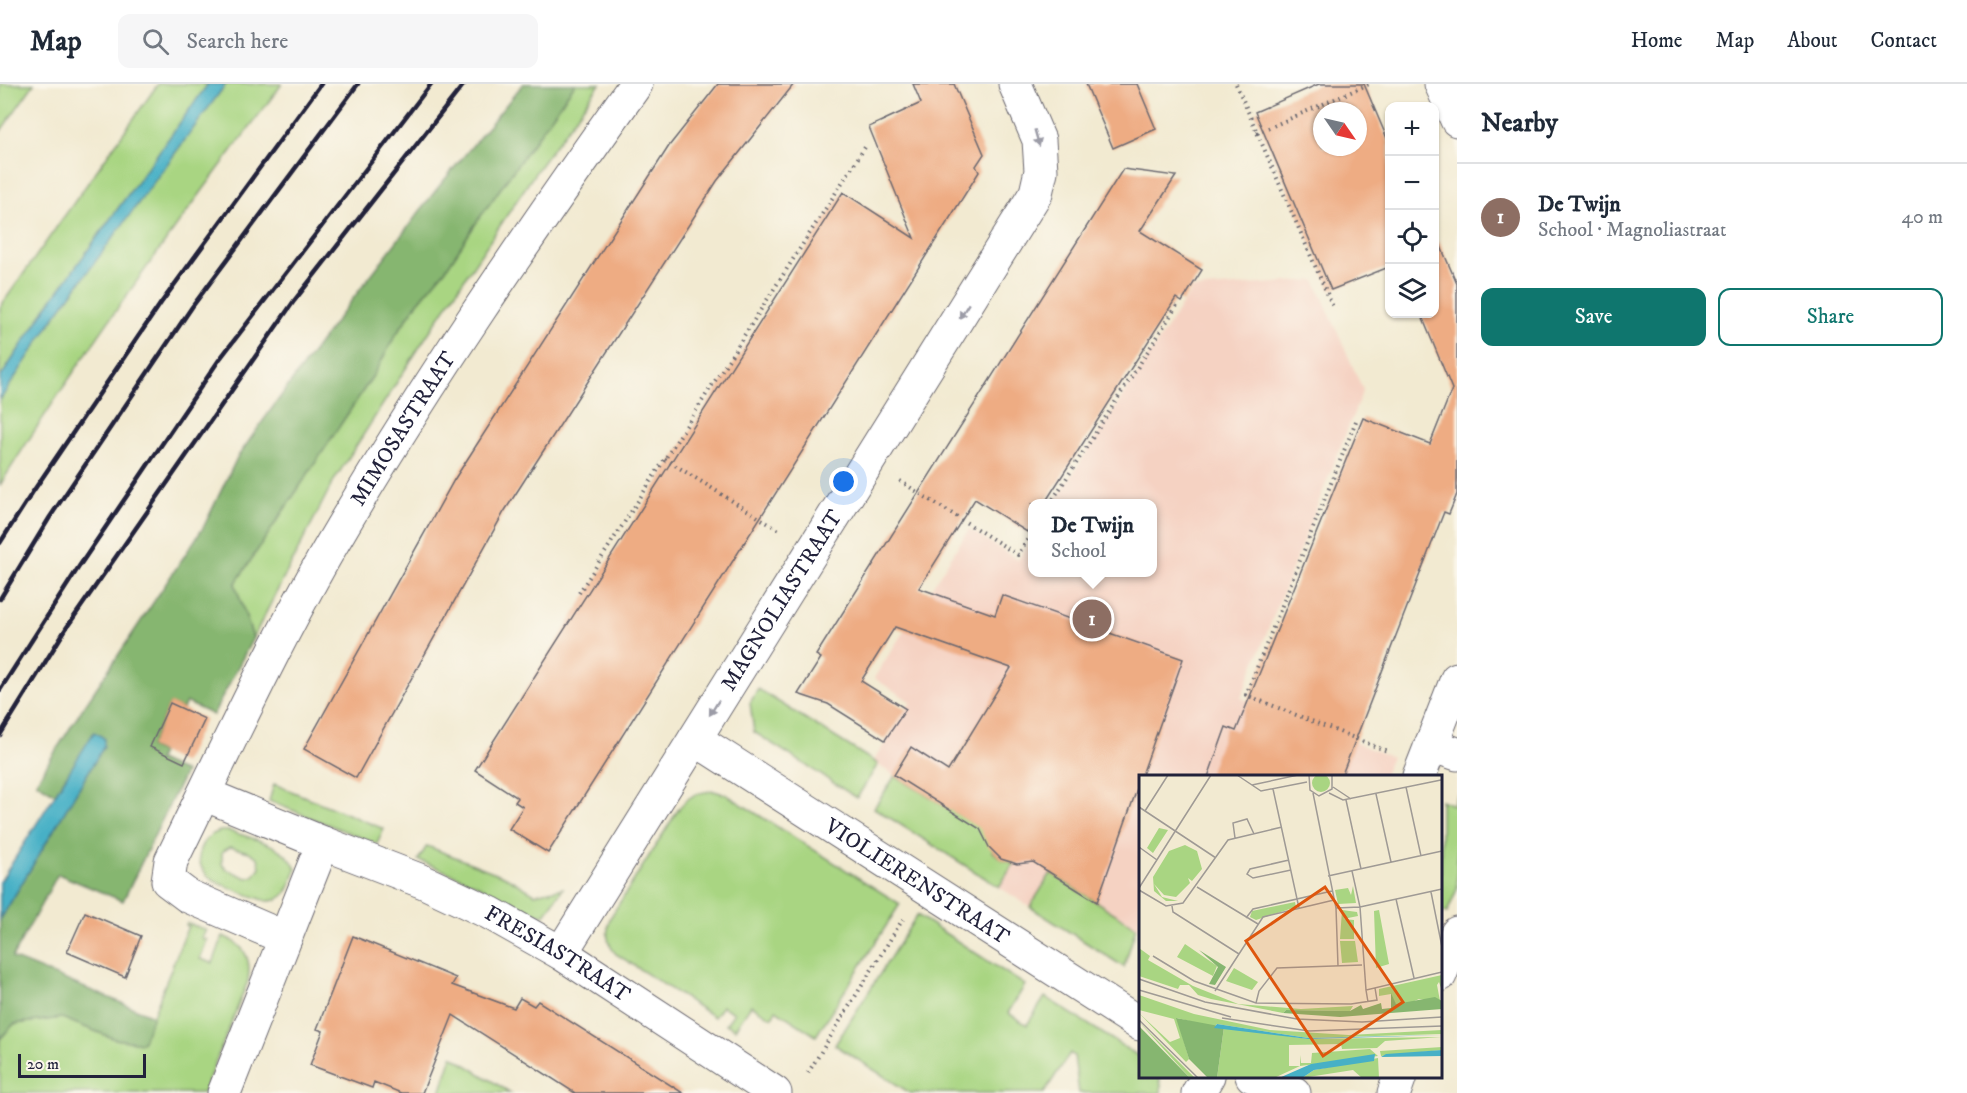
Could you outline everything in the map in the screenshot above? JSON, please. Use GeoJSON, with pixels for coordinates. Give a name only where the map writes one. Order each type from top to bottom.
{"type":"FeatureCollection","features":[{"type":"Feature","properties":{"kind":"street","name":"MIMOSASTRAAT"},"geometry":{"type":"LineString","coordinates":[[285,938],[188,896],[168,881],[171,861],[284,633],[332,545],[405,422],[475,314],[636,84]]}},
{"type":"Feature","properties":{"kind":"street","name":"MAGNOLIASTRAAT"},"geometry":{"type":"LineString","coordinates":[[561,953],[1036,193],[1041,171],[1040,140],[1015,84]]}},
{"type":"Feature","properties":{"kind":"street"},"geometry":{"type":"LineString","coordinates":[[1441,84],[1457,120]]}},
{"type":"Feature","properties":{"kind":"street"},"geometry":{"type":"LineString","coordinates":[[1432,760],[1457,679]]}},
{"type":"Feature","properties":{"kind":"street","name":"VIOLIERENSTRAAT"},"geometry":{"type":"LineString","coordinates":[[695,739],[1139,1023]]}},
{"type":"Feature","properties":{"kind":"street"},"geometry":{"type":"LineString","coordinates":[[204,794],[323,843],[224,1093]]}},
{"type":"Feature","properties":{"kind":"street","name":"FRESIASTRAAT"},"geometry":{"type":"LineString","coordinates":[[323,843],[424,882],[490,913],[789,1088]]}},
{"type":"Feature","properties":{"kind":"street"},"geometry":{"type":"LineString","coordinates":[[1442,970],[1457,933]]}},
{"type":"Feature","properties":{"kind":"street"},"geometry":{"type":"LineString","coordinates":[[1198,1093],[1207,1078]]}},
{"type":"Feature","properties":{"kind":"street"},"geometry":{"type":"LineString","coordinates":[[1255,1078],[1294,1093],[1299,1078]]}},
{"type":"Feature","properties":{"kind":"street"},"geometry":{"type":"LineString","coordinates":[[1394,1093],[1400,1078]]}},
{"type":"Feature","properties":{"kind":"path"},"geometry":{"type":"LineString","coordinates":[[1236,84],[1333,307]]}},
{"type":"Feature","properties":{"kind":"path"},"geometry":{"type":"LineString","coordinates":[[1257,133],[1370,84]]}},
{"type":"Feature","properties":{"kind":"path"},"geometry":{"type":"LineString","coordinates":[[579,593],[867,144]]}},
{"type":"Feature","properties":{"kind":"path"},"geometry":{"type":"LineString","coordinates":[[1053,499],[1178,304]]}},
{"type":"Feature","properties":{"kind":"path"},"geometry":{"type":"LineString","coordinates":[[1356,421],[1246,695],[1432,760]]}},
{"type":"Feature","properties":{"kind":"path"},"geometry":{"type":"LineString","coordinates":[[665,459],[813,551]]}},
{"type":"Feature","properties":{"kind":"path"},"geometry":{"type":"LineString","coordinates":[[862,473],[892,476],[1017,555],[1028,538]]}},
{"type":"Feature","properties":{"kind":"path"},"geometry":{"type":"LineString","coordinates":[[789,1088],[924,885]]}},
{"type":"Feature","properties":{"kind":"shaded area"},"geometry":{"type":"Polygon","coordinates":[[[1315,280],[1363,390],[1241,698],[1391,757],[1384,775],[1353,775],[1239,732],[1222,775],[1139,775],[1139,928],[1051,873],[1030,907],[999,887],[1014,863],[1002,859],[993,852],[978,827],[873,762],[911,702],[874,678],[969,529],[1018,560],[1028,544],[1028,577],[1157,577],[1157,499],[1057,499],[1192,289],[1315,280]]]}},
{"type":"Feature","properties":{"kind":"green space"},"geometry":{"type":"Polygon","coordinates":[[[0,84],[34,84],[0,132],[0,84]]]}},
{"type":"Feature","properties":{"kind":"green space"},"geometry":{"type":"Polygon","coordinates":[[[158,84],[208,84],[46,308],[0,378],[0,307],[158,84]]]}},
{"type":"Feature","properties":{"kind":"green space"},"geometry":{"type":"Polygon","coordinates":[[[226,84],[282,84],[137,281],[67,382],[0,485],[0,400],[56,315],[226,84]]]}},
{"type":"Feature","properties":{"kind":"green space"},"geometry":{"type":"Polygon","coordinates":[[[523,84],[575,84],[446,269],[416,305],[395,336],[376,371],[235,584],[253,638],[213,715],[186,702],[183,709],[170,704],[150,747],[161,753],[158,760],[185,772],[123,901],[58,874],[12,958],[153,1016],[142,1043],[115,1039],[62,1018],[14,1024],[0,1039],[0,920],[104,746],[66,776],[55,794],[36,782],[203,528],[237,458],[329,330],[436,190],[523,84]]]}},
{"type":"Feature","properties":{"kind":"green space"},"geometry":{"type":"Polygon","coordinates":[[[575,84],[600,84],[537,170],[333,482],[253,638],[235,584],[376,371],[395,336],[416,305],[446,269],[575,84]]]}},
{"type":"Feature","properties":{"kind":"green space"},"geometry":{"type":"Polygon","coordinates":[[[758,689],[878,764],[857,798],[754,732],[750,703],[758,689]]]}},
{"type":"Feature","properties":{"kind":"green space"},"geometry":{"type":"Polygon","coordinates":[[[895,776],[984,830],[993,852],[1002,859],[1014,863],[999,887],[874,808],[895,776]]]}},
{"type":"Feature","properties":{"kind":"green space"},"geometry":{"type":"Polygon","coordinates":[[[274,784],[384,829],[377,844],[269,801],[274,784]]]}},
{"type":"Feature","properties":{"kind":"green space"},"geometry":{"type":"Polygon","coordinates":[[[714,791],[727,795],[900,904],[816,1036],[776,1010],[772,1018],[751,1005],[735,1029],[726,1024],[734,1013],[722,1006],[714,1017],[616,954],[610,946],[608,933],[610,918],[680,807],[695,795],[714,791]]]}},
{"type":"Feature","properties":{"kind":"green space"},"geometry":{"type":"Polygon","coordinates":[[[1457,795],[1457,889],[1447,913],[1442,911],[1442,800],[1453,805],[1457,795]]]}},
{"type":"Feature","properties":{"kind":"green space"},"geometry":{"type":"Polygon","coordinates":[[[220,831],[229,831],[248,837],[285,854],[296,869],[284,895],[267,901],[226,886],[207,875],[200,863],[200,849],[211,835],[220,831]],[[230,847],[222,852],[222,864],[226,869],[247,878],[254,876],[260,867],[258,858],[249,852],[230,847]]]}},
{"type":"Feature","properties":{"kind":"green space"},"geometry":{"type":"Polygon","coordinates":[[[427,846],[506,877],[535,894],[563,888],[545,915],[526,911],[474,883],[418,860],[427,846]]]}},
{"type":"Feature","properties":{"kind":"green space"},"geometry":{"type":"Polygon","coordinates":[[[1051,873],[1136,927],[1124,967],[1030,907],[1051,873]]]}},
{"type":"Feature","properties":{"kind":"green space"},"geometry":{"type":"Polygon","coordinates":[[[917,915],[1025,985],[1008,1013],[1027,1025],[1045,997],[1139,1056],[1139,1078],[1159,1078],[1161,1093],[1079,1093],[1074,1056],[1070,1053],[1044,1093],[910,1093],[835,1045],[917,915]]]}},
{"type":"Feature","properties":{"kind":"green space"},"geometry":{"type":"Polygon","coordinates":[[[187,923],[206,930],[202,938],[207,940],[200,959],[213,963],[223,936],[241,948],[249,965],[248,981],[203,1093],[0,1093],[0,1039],[14,1024],[62,1018],[115,1039],[142,1043],[188,926],[187,923]]]}},
{"type":"Feature","properties":{"kind":"green space"},"geometry":{"type":"Polygon","coordinates":[[[452,1056],[511,1093],[440,1093],[452,1056]]]}},
{"type":"Feature","properties":{"kind":"water"},"geometry":{"type":"Polygon","coordinates":[[[208,84],[226,84],[56,315],[0,400],[0,378],[46,308],[208,84]]]}},
{"type":"Feature","properties":{"kind":"water"},"geometry":{"type":"Polygon","coordinates":[[[94,732],[104,738],[104,746],[0,920],[0,882],[94,732]]]}},
{"type":"Feature","properties":{"kind":"building"},"geometry":{"type":"Polygon","coordinates":[[[718,84],[794,84],[717,181],[504,512],[356,778],[304,749],[454,480],[669,146],[718,84]]]}},
{"type":"Feature","properties":{"kind":"building"},"geometry":{"type":"Polygon","coordinates":[[[913,84],[954,84],[984,154],[976,166],[979,172],[548,853],[509,829],[523,807],[515,802],[518,798],[475,770],[843,192],[914,238],[869,127],[921,103],[913,84]]]}},
{"type":"Feature","properties":{"kind":"building"},"geometry":{"type":"Polygon","coordinates":[[[1086,84],[1137,84],[1156,129],[1113,148],[1086,84]]]}},
{"type":"Feature","properties":{"kind":"building"},"geometry":{"type":"Polygon","coordinates":[[[1319,84],[1364,84],[1385,134],[1385,269],[1331,290],[1255,112],[1319,84]]]}},
{"type":"Feature","properties":{"kind":"building"},"geometry":{"type":"Polygon","coordinates":[[[1123,169],[1176,176],[1140,231],[1202,270],[1182,302],[1176,298],[1047,499],[1028,499],[1027,532],[975,499],[919,588],[995,615],[1002,595],[1183,659],[1142,775],[1139,775],[1139,783],[1097,902],[1033,862],[1017,864],[1001,859],[989,847],[980,829],[894,775],[911,747],[948,771],[1011,668],[895,627],[861,681],[906,709],[885,740],[828,704],[798,694],[821,658],[816,655],[1123,169]]]}},
{"type":"Feature","properties":{"kind":"building"},"geometry":{"type":"Polygon","coordinates":[[[1439,242],[1457,284],[1457,494],[1449,514],[1444,512],[1342,775],[1209,775],[1226,727],[1236,731],[1363,418],[1430,444],[1452,389],[1423,318],[1439,318],[1439,242]]]}},
{"type":"Feature","properties":{"kind":"building"},"geometry":{"type":"Polygon","coordinates":[[[170,703],[205,719],[184,763],[150,747],[170,703]]]}},
{"type":"Feature","properties":{"kind":"building"},"geometry":{"type":"Polygon","coordinates":[[[85,912],[141,936],[125,977],[67,952],[85,912]]]}},
{"type":"Feature","properties":{"kind":"building"},"geometry":{"type":"Polygon","coordinates":[[[353,936],[456,978],[452,985],[514,1008],[520,998],[534,1006],[538,1001],[683,1093],[575,1093],[453,1015],[422,1093],[401,1093],[374,1082],[372,1088],[310,1065],[323,1031],[317,1029],[353,936]]]}},
{"type":"Feature","properties":{"kind":"railway"},"geometry":{"type":"LineString","coordinates":[[0,543],[161,303],[321,84]]}},
{"type":"Feature","properties":{"kind":"railway"},"geometry":{"type":"LineString","coordinates":[[0,599],[50,517],[192,307],[358,84]]}},
{"type":"Feature","properties":{"kind":"railway"},"geometry":{"type":"LineString","coordinates":[[0,690],[80,565],[219,360],[431,84]]}},
{"type":"Feature","properties":{"kind":"railway"},"geometry":{"type":"LineString","coordinates":[[0,735],[67,627],[294,301],[464,84]]}},
{"type":"Feature","properties":{"kind":"place","name":"De Twijn"},"geometry":{"type":"Point","coordinates":[1092,619]}}]}
